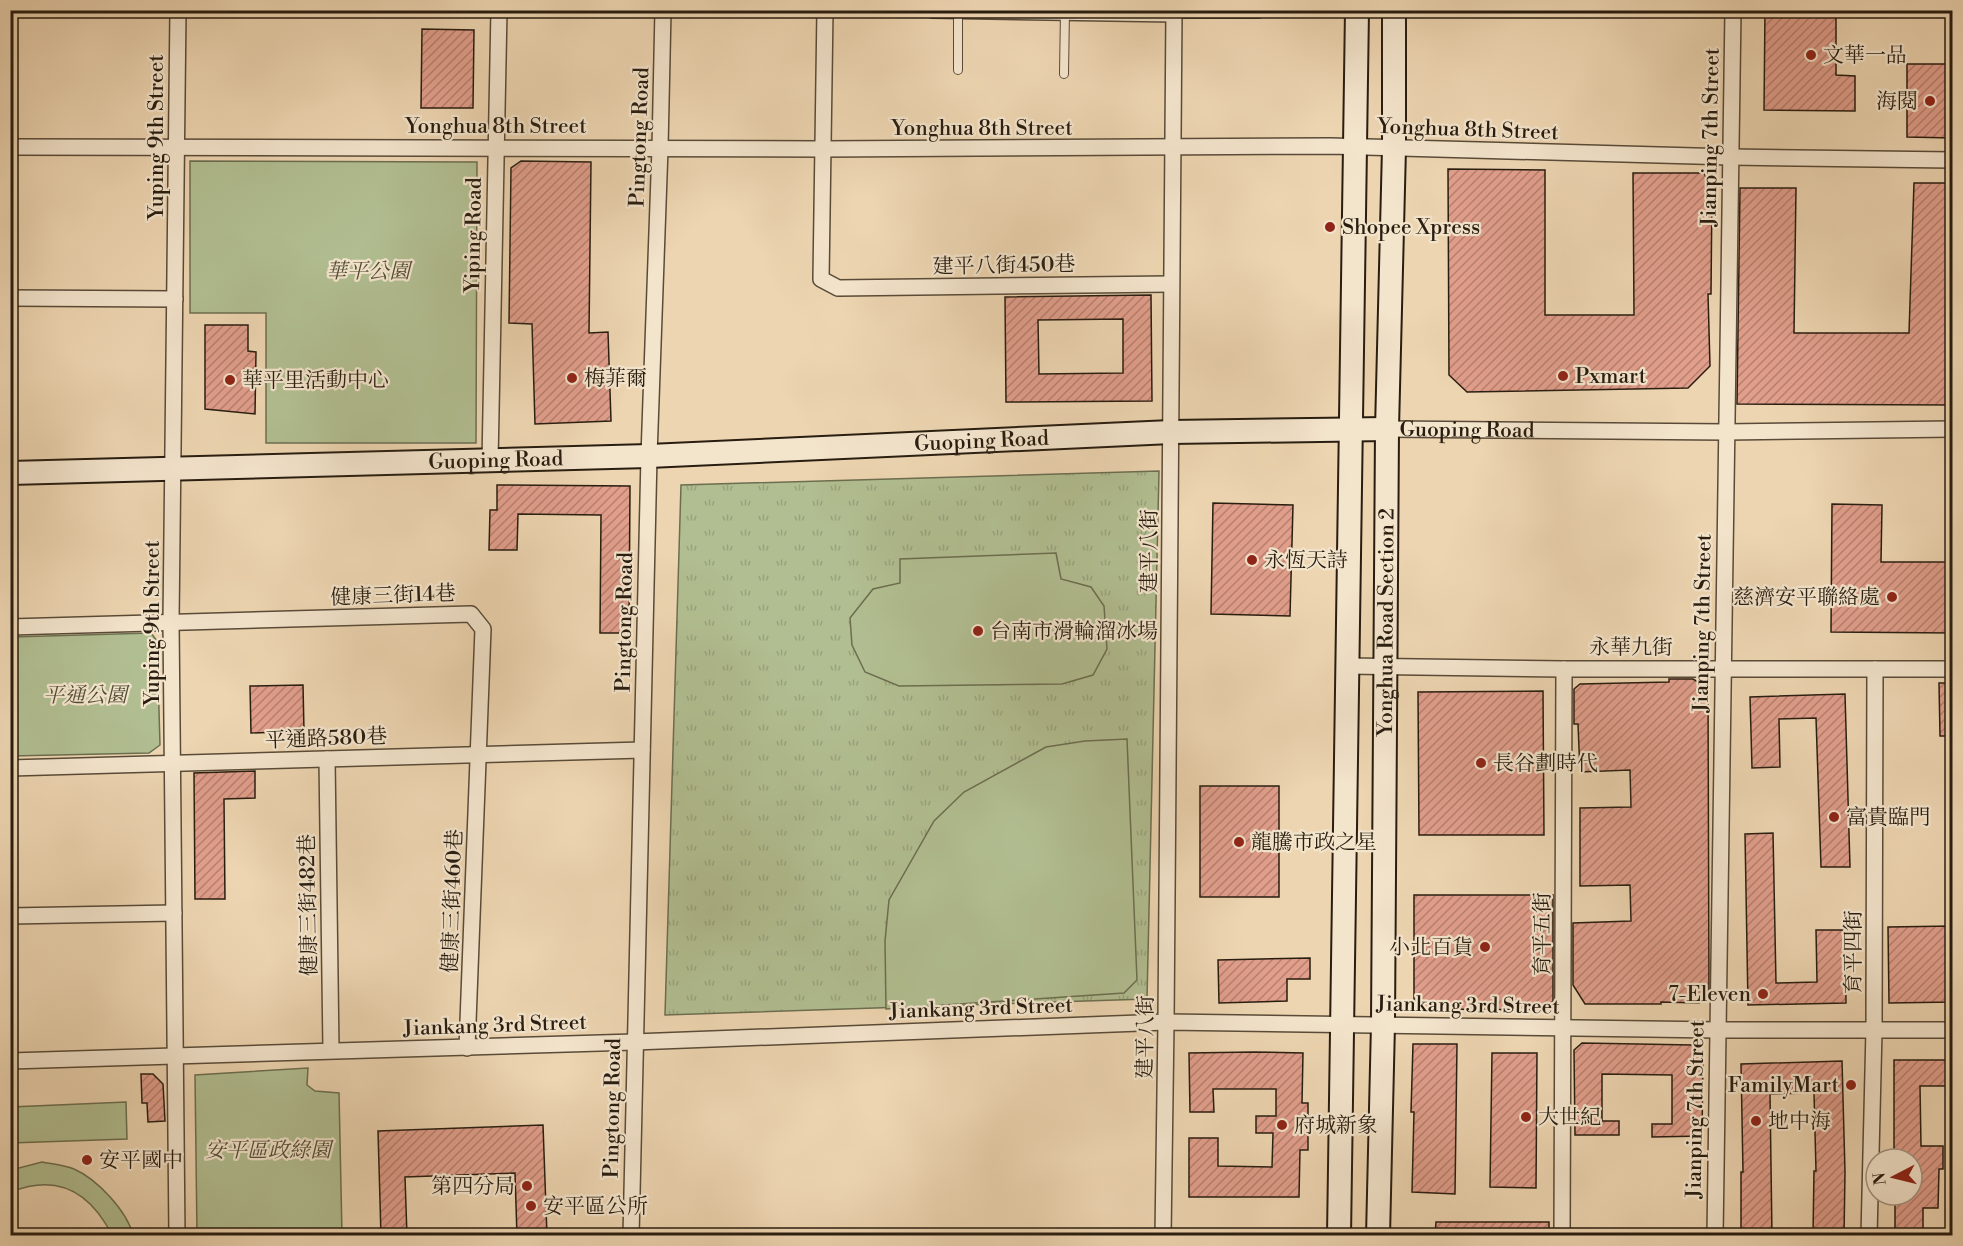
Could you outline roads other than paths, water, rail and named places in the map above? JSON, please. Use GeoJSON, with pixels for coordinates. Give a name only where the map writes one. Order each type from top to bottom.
{"type":"FeatureCollection","features":[{"type":"Feature","properties":{"kind":"street","name":"Yuping 9th Street"},"geometry":{"type":"LineString","coordinates":[[177,1236],[171,622],[178,10]]}},
{"type":"Feature","properties":{"kind":"street","name":"Yiping Road"},"geometry":{"type":"LineString","coordinates":[[490,461],[499,10]]}},
{"type":"Feature","properties":{"kind":"street","name":"Pingtong Road"},"geometry":{"type":"LineString","coordinates":[[630,1236],[649,456],[663,10]]}},
{"type":"Feature","properties":{"kind":"street"},"geometry":{"type":"LineString","coordinates":[[823,149],[825,10]]}},
{"type":"Feature","properties":{"kind":"street"},"geometry":{"type":"LineString","coordinates":[[932,10],[1174,12]]}},
{"type":"Feature","properties":{"kind":"street","name":"Yonghua Road Section 2"},"geometry":{"type":"LineString","coordinates":[[1339,1236],[1357,10]]}},
{"type":"Feature","properties":{"kind":"street","name":"Yonghua Road Section 2"},"geometry":{"type":"LineString","coordinates":[[1378,1236],[1383,1024],[1387,429],[1394,148],[1394,10]]}},
{"type":"Feature","properties":{"kind":"street","name":"Jianping 7th Street"},"geometry":{"type":"LineString","coordinates":[[1715,1236],[1732,10]]}},
{"type":"Feature","properties":{"kind":"street","name":"建平八街"},"geometry":{"type":"LineString","coordinates":[[1162,1236],[1166,1022],[1174,12]]}},
{"type":"Feature","properties":{"kind":"street","name":"Yonghua 8th Street"},"geometry":{"type":"LineString","coordinates":[[10,147],[823,149],[1355,147],[1731,157],[1953,160]]}},
{"type":"Feature","properties":{"kind":"street","name":"建平八街450巷"},"geometry":{"type":"LineString","coordinates":[[823,149],[821,279],[838,288],[1171,284]]}},
{"type":"Feature","properties":{"kind":"street"},"geometry":{"type":"LineString","coordinates":[[10,298],[176,299]]}},
{"type":"Feature","properties":{"kind":"street","name":"Guoping Road"},"geometry":{"type":"LineString","coordinates":[[10,473],[649,456],[1171,432],[1387,429],[1726,432],[1953,429]]}},
{"type":"Feature","properties":{"kind":"street","name":"健康三街14巷"},"geometry":{"type":"LineString","coordinates":[[171,622],[471,614],[483,629],[479,755]]}},
{"type":"Feature","properties":{"kind":"street"},"geometry":{"type":"LineString","coordinates":[[10,627],[171,622]]}},
{"type":"Feature","properties":{"kind":"street","name":"永華九街"},"geometry":{"type":"LineString","coordinates":[[1347,666],[1564,669],[1953,669]]}},
{"type":"Feature","properties":{"kind":"street","name":"育平五街"},"geometry":{"type":"LineString","coordinates":[[1562,1236],[1564,669]]}},
{"type":"Feature","properties":{"kind":"street","name":"育平四街"},"geometry":{"type":"LineString","coordinates":[[1869,1236],[1874,1030],[1875,669]]}},
{"type":"Feature","properties":{"kind":"street","name":"平通路580巷"},"geometry":{"type":"LineString","coordinates":[[10,768],[642,750]]}},
{"type":"Feature","properties":{"kind":"street","name":"健康三街460巷"},"geometry":{"type":"LineString","coordinates":[[467,1048],[479,755]]}},
{"type":"Feature","properties":{"kind":"street","name":"健康三街482巷"},"geometry":{"type":"LineString","coordinates":[[327,759],[331,1050]]}},
{"type":"Feature","properties":{"kind":"street"},"geometry":{"type":"LineString","coordinates":[[10,916],[174,912]]}},
{"type":"Feature","properties":{"kind":"street","name":"Jiankang 3rd Street"},"geometry":{"type":"LineString","coordinates":[[10,1061],[331,1050],[467,1048],[1166,1022],[1717,1030],[1953,1030]]}},
{"type":"Feature","properties":{"kind":"lane"},"geometry":{"type":"LineString","coordinates":[[958,11],[958,70]]}},
{"type":"Feature","properties":{"kind":"lane"},"geometry":{"type":"LineString","coordinates":[[1064,74],[1065,11]]}},
{"type":"Feature","properties":{"kind":"lane"},"geometry":{"type":"LineString","coordinates":[[1174,12],[1259,14]]}},
{"type":"Feature","properties":{"kind":"place","name":"文華一品"},"geometry":{"type":"Point","coordinates":[1811,55]}},
{"type":"Feature","properties":{"kind":"place","name":"海閱"},"geometry":{"type":"Point","coordinates":[1930,101]}},
{"type":"Feature","properties":{"kind":"place","name":"Shopee Xpress"},"geometry":{"type":"Point","coordinates":[1330,227]}},
{"type":"Feature","properties":{"kind":"place","name":"Pxmart"},"geometry":{"type":"Point","coordinates":[1563,376]}},
{"type":"Feature","properties":{"kind":"place","name":"梅菲爾"},"geometry":{"type":"Point","coordinates":[572,378]}},
{"type":"Feature","properties":{"kind":"place","name":"華平里活動中心"},"geometry":{"type":"Point","coordinates":[230,380]}},
{"type":"Feature","properties":{"kind":"place","name":"永恆天詩"},"geometry":{"type":"Point","coordinates":[1252,560]}},
{"type":"Feature","properties":{"kind":"place","name":"慈濟安平聯絡處"},"geometry":{"type":"Point","coordinates":[1892,597]}},
{"type":"Feature","properties":{"kind":"place","name":"台南市滑輪溜冰場"},"geometry":{"type":"Point","coordinates":[978,631]}},
{"type":"Feature","properties":{"kind":"place","name":"長谷劃時代"},"geometry":{"type":"Point","coordinates":[1481,763]}},
{"type":"Feature","properties":{"kind":"place","name":"富貴臨門"},"geometry":{"type":"Point","coordinates":[1834,817]}},
{"type":"Feature","properties":{"kind":"place","name":"龍騰市政之星"},"geometry":{"type":"Point","coordinates":[1239,842]}},
{"type":"Feature","properties":{"kind":"place","name":"小北百貨"},"geometry":{"type":"Point","coordinates":[1485,947]}},
{"type":"Feature","properties":{"kind":"place","name":"7-Eleven"},"geometry":{"type":"Point","coordinates":[1763,994]}},
{"type":"Feature","properties":{"kind":"place","name":"FamilyMart"},"geometry":{"type":"Point","coordinates":[1851,1085]}},
{"type":"Feature","properties":{"kind":"place","name":"大世紀"},"geometry":{"type":"Point","coordinates":[1526,1117]}},
{"type":"Feature","properties":{"kind":"place","name":"地中海"},"geometry":{"type":"Point","coordinates":[1756,1121]}},
{"type":"Feature","properties":{"kind":"place","name":"府城新象"},"geometry":{"type":"Point","coordinates":[1282,1125]}},
{"type":"Feature","properties":{"kind":"place","name":"安平國中"},"geometry":{"type":"Point","coordinates":[87,1160]}},
{"type":"Feature","properties":{"kind":"place","name":"第四分局"},"geometry":{"type":"Point","coordinates":[527,1186]}},
{"type":"Feature","properties":{"kind":"place","name":"安平區公所"},"geometry":{"type":"Point","coordinates":[531,1206]}},
{"type":"Feature","properties":{"kind":"park label","name":"華平公園"},"geometry":{"type":"Point","coordinates":[368,271]}},
{"type":"Feature","properties":{"kind":"park label","name":"平通公園"},"geometry":{"type":"Point","coordinates":[85,695]}},
{"type":"Feature","properties":{"kind":"park label","name":"安平區政綠園"},"geometry":{"type":"Point","coordinates":[268,1150]}}]}
